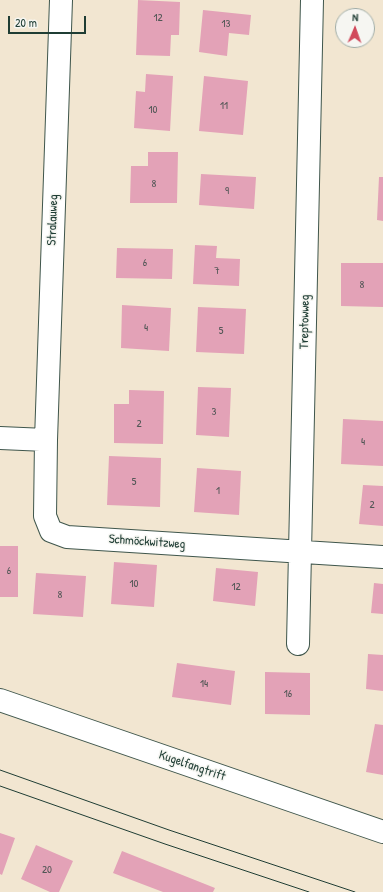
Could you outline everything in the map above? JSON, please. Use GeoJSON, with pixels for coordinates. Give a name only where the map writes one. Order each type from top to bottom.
{"type":"FeatureCollection","features":[{"type":"Feature","properties":{"kind":"street","name":"Stralauweg"},"geometry":{"type":"LineString","coordinates":[[46,440],[61,0]]}},
{"type":"Feature","properties":{"kind":"street","name":"Treptowweg"},"geometry":{"type":"LineString","coordinates":[[298,644],[312,0]]}},
{"type":"Feature","properties":{"kind":"street"},"geometry":{"type":"LineString","coordinates":[[0,438],[46,440]]}},
{"type":"Feature","properties":{"kind":"street","name":"Schmöckwitzweg"},"geometry":{"type":"LineString","coordinates":[[46,440],[45,516],[51,531],[67,537],[383,557]]}},
{"type":"Feature","properties":{"kind":"street","name":"Kugelfangtrift"},"geometry":{"type":"LineString","coordinates":[[0,700],[383,832]]}},
{"type":"Feature","properties":{"kind":"building"},"geometry":{"type":"Polygon","coordinates":[[[138,0],[180,2],[179,35],[171,35],[170,56],[136,55],[138,0]]]}},
{"type":"Feature","properties":{"kind":"building"},"geometry":{"type":"Polygon","coordinates":[[[203,10],[251,15],[249,35],[229,33],[227,56],[199,52],[203,10]]]}},
{"type":"Feature","properties":{"kind":"building"},"geometry":{"type":"Polygon","coordinates":[[[146,74],[173,76],[170,131],[134,128],[136,91],[145,92],[146,74]]]}},
{"type":"Feature","properties":{"kind":"building"},"geometry":{"type":"Polygon","coordinates":[[[204,76],[248,81],[243,135],[199,131],[204,76]]]}},
{"type":"Feature","properties":{"kind":"building"},"geometry":{"type":"Polygon","coordinates":[[[148,152],[178,152],[177,203],[130,203],[131,166],[148,166],[148,152]]]}},
{"type":"Feature","properties":{"kind":"building"},"geometry":{"type":"Polygon","coordinates":[[[201,174],[256,177],[254,209],[199,205],[201,174]]]}},
{"type":"Feature","properties":{"kind":"building"},"geometry":{"type":"Polygon","coordinates":[[[379,177],[383,177],[383,221],[377,220],[379,177]]]}},
{"type":"Feature","properties":{"kind":"building"},"geometry":{"type":"Polygon","coordinates":[[[195,245],[217,246],[216,258],[240,259],[239,286],[193,284],[195,245]]]}},
{"type":"Feature","properties":{"kind":"building"},"geometry":{"type":"Polygon","coordinates":[[[117,248],[173,249],[172,279],[116,278],[117,248]]]}},
{"type":"Feature","properties":{"kind":"building"},"geometry":{"type":"Polygon","coordinates":[[[341,263],[383,263],[383,307],[341,306],[341,263]]]}},
{"type":"Feature","properties":{"kind":"building"},"geometry":{"type":"Polygon","coordinates":[[[122,305],[171,308],[169,351],[121,348],[122,305]]]}},
{"type":"Feature","properties":{"kind":"building"},"geometry":{"type":"Polygon","coordinates":[[[198,307],[246,309],[244,354],[196,352],[198,307]]]}},
{"type":"Feature","properties":{"kind":"building"},"geometry":{"type":"Polygon","coordinates":[[[198,387],[231,388],[229,437],[196,435],[198,387]]]}},
{"type":"Feature","properties":{"kind":"building"},"geometry":{"type":"Polygon","coordinates":[[[129,390],[164,391],[163,444],[114,443],[114,404],[129,404],[129,390]]]}},
{"type":"Feature","properties":{"kind":"building"},"geometry":{"type":"Polygon","coordinates":[[[343,419],[383,421],[383,466],[341,464],[343,419]]]}},
{"type":"Feature","properties":{"kind":"building"},"geometry":{"type":"Polygon","coordinates":[[[109,456],[161,458],[160,507],[107,505],[109,456]]]}},
{"type":"Feature","properties":{"kind":"building"},"geometry":{"type":"Polygon","coordinates":[[[197,468],[241,471],[239,515],[194,512],[197,468]]]}},
{"type":"Feature","properties":{"kind":"building"},"geometry":{"type":"Polygon","coordinates":[[[363,485],[383,486],[383,526],[359,524],[363,485]]]}},
{"type":"Feature","properties":{"kind":"building"},"geometry":{"type":"Polygon","coordinates":[[[0,546],[18,546],[18,597],[0,597],[0,546]]]}},
{"type":"Feature","properties":{"kind":"building"},"geometry":{"type":"Polygon","coordinates":[[[114,562],[157,565],[154,607],[111,604],[114,562]]]}},
{"type":"Feature","properties":{"kind":"building"},"geometry":{"type":"Polygon","coordinates":[[[216,568],[258,572],[255,606],[213,601],[216,568]]]}},
{"type":"Feature","properties":{"kind":"building"},"geometry":{"type":"Polygon","coordinates":[[[36,573],[86,576],[83,617],[33,614],[36,573]]]}},
{"type":"Feature","properties":{"kind":"building"},"geometry":{"type":"Polygon","coordinates":[[[374,583],[383,584],[383,614],[371,613],[374,583]]]}},
{"type":"Feature","properties":{"kind":"building"},"geometry":{"type":"Polygon","coordinates":[[[368,654],[383,655],[383,691],[366,689],[368,654]]]}},
{"type":"Feature","properties":{"kind":"building"},"geometry":{"type":"Polygon","coordinates":[[[177,663],[235,671],[231,705],[172,697],[177,663]]]}},
{"type":"Feature","properties":{"kind":"building"},"geometry":{"type":"Polygon","coordinates":[[[265,672],[310,673],[310,715],[265,714],[265,672]]]}},
{"type":"Feature","properties":{"kind":"building"},"geometry":{"type":"Polygon","coordinates":[[[375,724],[383,725],[383,775],[366,772],[375,724]]]}},
{"type":"Feature","properties":{"kind":"building"},"geometry":{"type":"Polygon","coordinates":[[[0,833],[15,838],[2,875],[0,874],[0,833]]]}},
{"type":"Feature","properties":{"kind":"building"},"geometry":{"type":"Polygon","coordinates":[[[36,845],[73,861],[59,892],[50,892],[21,879],[36,845]]]}},
{"type":"Feature","properties":{"kind":"building"},"geometry":{"type":"Polygon","coordinates":[[[122,851],[215,888],[213,892],[163,892],[113,873],[122,851]]]}},
{"type":"Feature","properties":{"kind":"tram line"},"geometry":{"type":"LineString","coordinates":[[0,770],[169,830],[355,892]]}},
{"type":"Feature","properties":{"kind":"tram line"},"geometry":{"type":"LineString","coordinates":[[0,786],[165,844],[309,892]]}}]}
